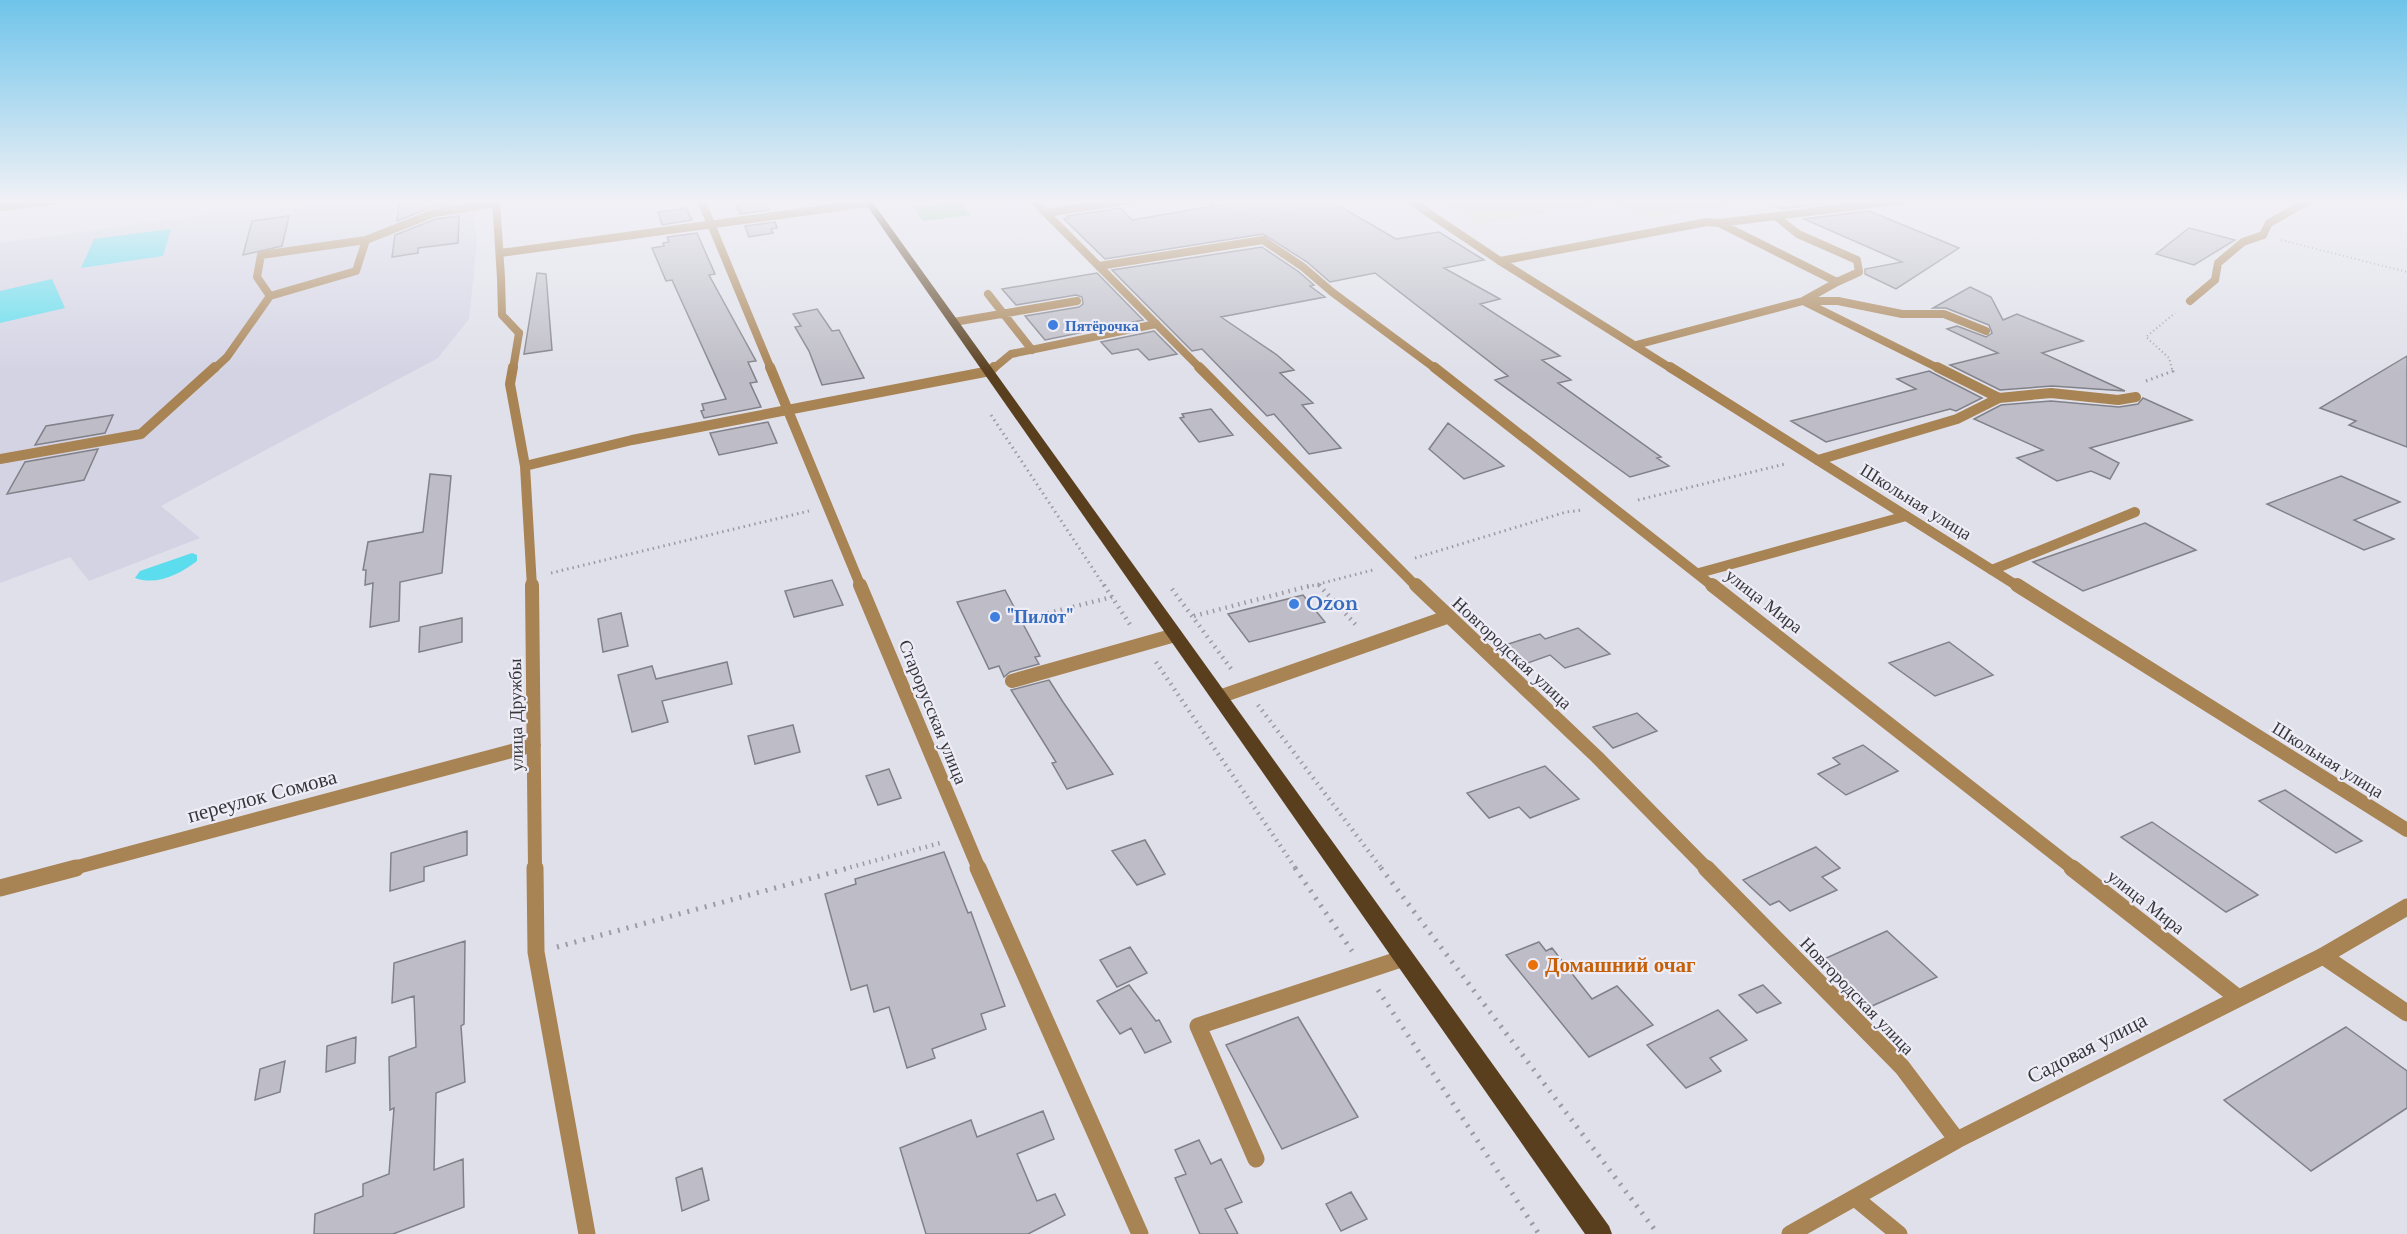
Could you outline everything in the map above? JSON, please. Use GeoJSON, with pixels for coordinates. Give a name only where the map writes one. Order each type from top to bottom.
{"type":"FeatureCollection","features":[{"type":"Feature","properties":{"kind":"main road"},"geometry":{"type":"LineString","coordinates":[[908,258],[1600,1234]]}},
{"type":"Feature","properties":{"kind":"street"},"geometry":{"type":"LineString","coordinates":[[260,258],[255,273],[257,283],[270,296]]}},
{"type":"Feature","properties":{"kind":"street"},"geometry":{"type":"LineString","coordinates":[[0,459],[141,434],[227,357],[257,318],[270,296],[329,281],[356,271],[360,258]]}},
{"type":"Feature","properties":{"kind":"street","name":"улица Дружбы"},"geometry":{"type":"LineString","coordinates":[[500,258],[502,315],[519,333],[510,384],[525,466],[532,577],[536,952],[587,1234]]}},
{"type":"Feature","properties":{"kind":"street","name":"Старорусская улица"},"geometry":{"type":"LineString","coordinates":[[725,258],[964,836],[1140,1234]]}},
{"type":"Feature","properties":{"kind":"street","name":"Новгородская улица"},"geometry":{"type":"LineString","coordinates":[[1091,258],[1447,617],[1597,757],[1902,1067],[1957,1140]]}},
{"type":"Feature","properties":{"kind":"street","name":"улица Мира"},"geometry":{"type":"LineString","coordinates":[[1099,266],[1152,258]]}},
{"type":"Feature","properties":{"kind":"street","name":"улица Мира"},"geometry":{"type":"LineString","coordinates":[[1289,258],[1699,573],[2237,997]]}},
{"type":"Feature","properties":{"kind":"street","name":"Школьная улица"},"geometry":{"type":"LineString","coordinates":[[1495,258],[2407,830]]}},
{"type":"Feature","properties":{"kind":"street"},"geometry":{"type":"LineString","coordinates":[[1500,261],[1520,258]]}},
{"type":"Feature","properties":{"kind":"street"},"geometry":{"type":"LineString","coordinates":[[1788,258],[1837,282]]}},
{"type":"Feature","properties":{"kind":"street"},"geometry":{"type":"LineString","coordinates":[[1636,345],[1803,300],[1837,282],[1852,278],[1858,272],[1857,260],[1852,258]]}},
{"type":"Feature","properties":{"kind":"street"},"geometry":{"type":"LineString","coordinates":[[2190,301],[2215,280],[2218,263],[2224,258]]}},
{"type":"Feature","properties":{"kind":"street"},"geometry":{"type":"LineString","coordinates":[[988,294],[1032,350]]}},
{"type":"Feature","properties":{"kind":"street"},"geometry":{"type":"LineString","coordinates":[[1803,300],[1838,301],[1902,314],[1944,314],[1986,330]]}},
{"type":"Feature","properties":{"kind":"street"},"geometry":{"type":"LineString","coordinates":[[1803,300],[1999,398]]}},
{"type":"Feature","properties":{"kind":"street"},"geometry":{"type":"LineString","coordinates":[[954,322],[1077,301]]}},
{"type":"Feature","properties":{"kind":"street"},"geometry":{"type":"LineString","coordinates":[[525,466],[632,440],[990,371],[1011,354],[1156,324]]}},
{"type":"Feature","properties":{"kind":"street"},"geometry":{"type":"LineString","coordinates":[[1818,460],[1958,419],[1999,398],[2051,393],[2118,400],[2136,397]]}},
{"type":"Feature","properties":{"kind":"street"},"geometry":{"type":"LineString","coordinates":[[1992,570],[2135,512]]}},
{"type":"Feature","properties":{"kind":"street"},"geometry":{"type":"LineString","coordinates":[[1699,573],[1906,516]]}},
{"type":"Feature","properties":{"kind":"street"},"geometry":{"type":"LineString","coordinates":[[1219,697],[1447,617]]}},
{"type":"Feature","properties":{"kind":"street"},"geometry":{"type":"LineString","coordinates":[[1012,681],[1175,635]]}},
{"type":"Feature","properties":{"kind":"street","name":"переулок Сомова"},"geometry":{"type":"LineString","coordinates":[[0,888],[534,745]]}},
{"type":"Feature","properties":{"kind":"street","name":"Садовая улица"},"geometry":{"type":"LineString","coordinates":[[1790,1234],[1957,1140],[2237,997],[2323,956],[2407,907]]}},
{"type":"Feature","properties":{"kind":"street"},"geometry":{"type":"LineString","coordinates":[[2323,956],[2407,1013]]}},
{"type":"Feature","properties":{"kind":"street"},"geometry":{"type":"LineString","coordinates":[[1256,1159],[1198,1026],[1404,958]]}},
{"type":"Feature","properties":{"kind":"street"},"geometry":{"type":"LineString","coordinates":[[1855,1198],[1899,1234]]}},
{"type":"Feature","properties":{"kind":"path"},"geometry":{"type":"LineString","coordinates":[[2351,258],[2407,272]]}},
{"type":"Feature","properties":{"kind":"path"},"geometry":{"type":"LineString","coordinates":[[2136,397],[2146,380],[2173,371],[2169,358],[2146,337],[2190,301]]}},
{"type":"Feature","properties":{"kind":"path"},"geometry":{"type":"LineString","coordinates":[[965,376],[1143,644],[1366,971],[1539,1234]]}},
{"type":"Feature","properties":{"kind":"path"},"geometry":{"type":"LineString","coordinates":[[1194,616],[1394,564],[1566,512],[1613,506],[1782,464],[1818,460]]}},
{"type":"Feature","properties":{"kind":"path"},"geometry":{"type":"LineString","coordinates":[[532,577],[829,506]]}},
{"type":"Feature","properties":{"kind":"path"},"geometry":{"type":"LineString","coordinates":[[1167,582],[1658,1234]]}},
{"type":"Feature","properties":{"kind":"path"},"geometry":{"type":"LineString","coordinates":[[1318,584],[1372,643]]}},
{"type":"Feature","properties":{"kind":"path"},"geometry":{"type":"LineString","coordinates":[[1029,618],[1112,597]]}},
{"type":"Feature","properties":{"kind":"path"},"geometry":{"type":"LineString","coordinates":[[536,952],[870,864],[964,836]]}},
{"type":"Feature","properties":{"kind":"shaded area"},"geometry":{"type":"Polygon","coordinates":[[[0,258],[475,258],[469,319],[438,358],[161,506],[200,538],[89,581],[70,557],[0,583],[0,258]]]}},
{"type":"Feature","properties":{"kind":"water"},"geometry":{"type":"Polygon","coordinates":[[[86,258],[152,258],[81,268],[86,258]]]}},
{"type":"Feature","properties":{"kind":"water"},"geometry":{"type":"Polygon","coordinates":[[[52,279],[65,308],[0,323],[0,291],[52,279]]]}},
{"type":"Feature","properties":{"kind":"water"},"geometry":{"type":"Polygon","coordinates":[[[192,553],[197,555],[197,561],[176,574],[152,581],[135,578],[140,571],[192,553]]]}},
{"type":"Feature","properties":{"kind":"building"},"geometry":{"type":"Polygon","coordinates":[[[656,258],[708,258],[715,274],[709,275],[756,361],[748,362],[757,382],[750,383],[761,407],[704,418],[701,411],[704,410],[702,404],[726,399],[672,280],[666,281],[656,258]]]}},
{"type":"Feature","properties":{"kind":"building"},"geometry":{"type":"Polygon","coordinates":[[[1193,258],[1278,258],[1299,272],[1314,285],[1310,286],[1325,297],[1221,317],[1277,355],[1294,370],[1280,373],[1313,403],[1302,405],[1341,448],[1309,454],[1274,414],[1267,416],[1202,349],[1192,351],[1112,270],[1193,258]]]}},
{"type":"Feature","properties":{"kind":"building"},"geometry":{"type":"Polygon","coordinates":[[[1300,258],[1480,258],[1484,260],[1444,268],[1500,299],[1480,304],[1560,356],[1542,360],[1571,380],[1558,383],[1661,457],[1657,458],[1669,466],[1630,477],[1495,380],[1508,376],[1375,273],[1330,282],[1300,258]]]}},
{"type":"Feature","properties":{"kind":"building"},"geometry":{"type":"Polygon","coordinates":[[[1892,258],[1944,258],[1896,289],[1865,274],[1865,269],[1902,262],[1892,258]]]}},
{"type":"Feature","properties":{"kind":"building"},"geometry":{"type":"Polygon","coordinates":[[[2168,258],[2206,258],[2194,265],[2168,258]]]}},
{"type":"Feature","properties":{"kind":"building"},"geometry":{"type":"Polygon","coordinates":[[[537,273],[546,274],[552,350],[524,354],[537,273]]]}},
{"type":"Feature","properties":{"kind":"building"},"geometry":{"type":"Polygon","coordinates":[[[1097,273],[1143,320],[1045,340],[1025,316],[1079,307],[1083,304],[1082,297],[1076,295],[1016,305],[1002,289],[1097,273]]]}},
{"type":"Feature","properties":{"kind":"building"},"geometry":{"type":"Polygon","coordinates":[[[1970,287],[1991,297],[2003,320],[2017,314],[2083,341],[2042,353],[2125,391],[2052,386],[2000,390],[1950,365],[1998,353],[1947,329],[1957,326],[1986,337],[1992,333],[1989,325],[1946,308],[1933,308],[1970,287]]]}},
{"type":"Feature","properties":{"kind":"building"},"geometry":{"type":"Polygon","coordinates":[[[817,309],[832,331],[839,330],[864,378],[822,385],[809,351],[795,327],[801,326],[793,314],[817,309]]]}},
{"type":"Feature","properties":{"kind":"building"},"geometry":{"type":"Polygon","coordinates":[[[1154,331],[1177,354],[1149,360],[1138,349],[1112,354],[1101,342],[1154,331]]]}},
{"type":"Feature","properties":{"kind":"building"},"geometry":{"type":"Polygon","coordinates":[[[2407,356],[2407,447],[2349,425],[2356,421],[2320,408],[2407,356]]]}},
{"type":"Feature","properties":{"kind":"building"},"geometry":{"type":"Polygon","coordinates":[[[1929,371],[1982,398],[1956,411],[1950,409],[1826,442],[1791,421],[1916,389],[1897,379],[1929,371]]]}},
{"type":"Feature","properties":{"kind":"building"},"geometry":{"type":"Polygon","coordinates":[[[2143,398],[2192,420],[2090,448],[2119,463],[2110,479],[2091,471],[2057,481],[2017,458],[2043,450],[1974,419],[2001,405],[2051,401],[2119,407],[2138,404],[2143,398]]]}},
{"type":"Feature","properties":{"kind":"building"},"geometry":{"type":"Polygon","coordinates":[[[1211,409],[1233,435],[1199,442],[1180,418],[1184,417],[1182,414],[1211,409]]]}},
{"type":"Feature","properties":{"kind":"building"},"geometry":{"type":"Polygon","coordinates":[[[113,415],[105,433],[35,445],[46,426],[113,415]]]}},
{"type":"Feature","properties":{"kind":"building"},"geometry":{"type":"Polygon","coordinates":[[[768,422],[777,443],[719,455],[710,433],[768,422]]]}},
{"type":"Feature","properties":{"kind":"building"},"geometry":{"type":"Polygon","coordinates":[[[1448,423],[1504,466],[1464,479],[1429,449],[1448,423]]]}},
{"type":"Feature","properties":{"kind":"building"},"geometry":{"type":"Polygon","coordinates":[[[98,449],[84,480],[7,494],[25,462],[98,449]]]}},
{"type":"Feature","properties":{"kind":"building"},"geometry":{"type":"Polygon","coordinates":[[[430,474],[451,476],[442,573],[400,582],[399,621],[370,627],[373,583],[365,585],[366,570],[363,570],[368,542],[423,532],[430,474]]]}},
{"type":"Feature","properties":{"kind":"building"},"geometry":{"type":"Polygon","coordinates":[[[2341,476],[2400,502],[2354,520],[2394,539],[2364,550],[2267,504],[2341,476]]]}},
{"type":"Feature","properties":{"kind":"building"},"geometry":{"type":"Polygon","coordinates":[[[2145,523],[2196,550],[2083,591],[2033,562],[2145,523]]]}},
{"type":"Feature","properties":{"kind":"building"},"geometry":{"type":"Polygon","coordinates":[[[832,580],[843,605],[794,617],[785,591],[832,580]]]}},
{"type":"Feature","properties":{"kind":"building"},"geometry":{"type":"Polygon","coordinates":[[[1005,590],[1040,656],[1035,657],[1039,664],[1010,672],[1004,677],[999,666],[989,669],[957,602],[1005,590]]]}},
{"type":"Feature","properties":{"kind":"building"},"geometry":{"type":"Polygon","coordinates":[[[1303,595],[1325,622],[1249,642],[1228,614],[1303,595]]]}},
{"type":"Feature","properties":{"kind":"building"},"geometry":{"type":"Polygon","coordinates":[[[621,613],[628,646],[603,652],[598,619],[621,613]]]}},
{"type":"Feature","properties":{"kind":"building"},"geometry":{"type":"Polygon","coordinates":[[[462,618],[462,642],[419,652],[420,627],[462,618]]]}},
{"type":"Feature","properties":{"kind":"building"},"geometry":{"type":"Polygon","coordinates":[[[1578,628],[1610,654],[1565,668],[1550,655],[1525,664],[1505,645],[1540,634],[1545,639],[1578,628]]]}},
{"type":"Feature","properties":{"kind":"building"},"geometry":{"type":"Polygon","coordinates":[[[1949,642],[1993,675],[1935,696],[1889,663],[1949,642]]]}},
{"type":"Feature","properties":{"kind":"building"},"geometry":{"type":"Polygon","coordinates":[[[727,662],[732,684],[662,701],[668,722],[632,732],[618,675],[652,666],[656,679],[727,662]]]}},
{"type":"Feature","properties":{"kind":"building"},"geometry":{"type":"Polygon","coordinates":[[[1049,680],[1113,774],[1067,789],[1052,763],[1056,762],[1011,690],[1049,680]]]}},
{"type":"Feature","properties":{"kind":"building"},"geometry":{"type":"Polygon","coordinates":[[[1637,713],[1657,731],[1613,748],[1593,727],[1637,713]]]}},
{"type":"Feature","properties":{"kind":"building"},"geometry":{"type":"Polygon","coordinates":[[[793,725],[800,752],[755,764],[748,736],[793,725]]]}},
{"type":"Feature","properties":{"kind":"building"},"geometry":{"type":"Polygon","coordinates":[[[1863,745],[1898,771],[1846,795],[1818,774],[1840,764],[1833,758],[1863,745]]]}},
{"type":"Feature","properties":{"kind":"building"},"geometry":{"type":"Polygon","coordinates":[[[1545,766],[1579,799],[1530,818],[1519,807],[1489,818],[1467,793],[1545,766]]]}},
{"type":"Feature","properties":{"kind":"building"},"geometry":{"type":"Polygon","coordinates":[[[889,769],[901,798],[878,805],[866,776],[889,769]]]}},
{"type":"Feature","properties":{"kind":"building"},"geometry":{"type":"Polygon","coordinates":[[[2285,790],[2362,841],[2336,853],[2259,801],[2285,790]]]}},
{"type":"Feature","properties":{"kind":"building"},"geometry":{"type":"Polygon","coordinates":[[[2152,822],[2258,895],[2226,912],[2121,837],[2152,822]]]}},
{"type":"Feature","properties":{"kind":"building"},"geometry":{"type":"Polygon","coordinates":[[[467,831],[467,855],[424,867],[424,881],[390,891],[391,853],[467,831]]]}},
{"type":"Feature","properties":{"kind":"building"},"geometry":{"type":"Polygon","coordinates":[[[1145,840],[1165,874],[1137,885],[1112,851],[1145,840]]]}},
{"type":"Feature","properties":{"kind":"building"},"geometry":{"type":"Polygon","coordinates":[[[1816,847],[1840,868],[1822,877],[1837,890],[1790,911],[1779,901],[1770,905],[1743,880],[1816,847]]]}},
{"type":"Feature","properties":{"kind":"building"},"geometry":{"type":"Polygon","coordinates":[[[944,852],[968,913],[971,912],[1005,1006],[981,1014],[986,1029],[932,1049],[935,1058],[907,1068],[889,1007],[874,1012],[867,985],[851,990],[825,894],[856,884],[855,879],[944,852]]]}},
{"type":"Feature","properties":{"kind":"building"},"geometry":{"type":"Polygon","coordinates":[[[1887,931],[1937,977],[1872,1006],[1824,959],[1887,931]]]}},
{"type":"Feature","properties":{"kind":"building"},"geometry":{"type":"Polygon","coordinates":[[[465,941],[464,1024],[461,1026],[465,1082],[436,1093],[434,1170],[463,1159],[464,1207],[393,1234],[314,1234],[315,1214],[363,1196],[363,1184],[389,1174],[394,1108],[390,1110],[389,1057],[416,1047],[414,996],[392,1003],[394,963],[465,941]]]}},
{"type":"Feature","properties":{"kind":"building"},"geometry":{"type":"Polygon","coordinates":[[[1539,942],[1546,951],[1552,948],[1592,999],[1617,986],[1653,1025],[1589,1057],[1506,955],[1539,942]]]}},
{"type":"Feature","properties":{"kind":"building"},"geometry":{"type":"Polygon","coordinates":[[[1130,947],[1147,973],[1117,987],[1100,960],[1130,947]]]}},
{"type":"Feature","properties":{"kind":"building"},"geometry":{"type":"Polygon","coordinates":[[[1129,985],[1156,1021],[1159,1020],[1171,1042],[1145,1053],[1131,1028],[1120,1034],[1097,1001],[1129,985]]]}},
{"type":"Feature","properties":{"kind":"building"},"geometry":{"type":"Polygon","coordinates":[[[1763,985],[1781,1003],[1757,1013],[1739,995],[1763,985]]]}},
{"type":"Feature","properties":{"kind":"building"},"geometry":{"type":"Polygon","coordinates":[[[1718,1010],[1747,1040],[1710,1058],[1721,1071],[1686,1088],[1647,1045],[1718,1010]]]}},
{"type":"Feature","properties":{"kind":"building"},"geometry":{"type":"Polygon","coordinates":[[[1298,1017],[1358,1117],[1282,1149],[1226,1045],[1298,1017]]]}},
{"type":"Feature","properties":{"kind":"building"},"geometry":{"type":"Polygon","coordinates":[[[2346,1027],[2407,1071],[2407,1108],[2311,1171],[2224,1100],[2346,1027]]]}},
{"type":"Feature","properties":{"kind":"building"},"geometry":{"type":"Polygon","coordinates":[[[356,1037],[355,1063],[326,1072],[327,1046],[356,1037]]]}},
{"type":"Feature","properties":{"kind":"building"},"geometry":{"type":"Polygon","coordinates":[[[285,1061],[280,1092],[255,1100],[260,1069],[285,1061]]]}},
{"type":"Feature","properties":{"kind":"building"},"geometry":{"type":"Polygon","coordinates":[[[1043,1111],[1054,1139],[1017,1154],[1037,1201],[1055,1194],[1065,1215],[1028,1234],[926,1234],[900,1148],[971,1120],[977,1137],[1043,1111]]]}},
{"type":"Feature","properties":{"kind":"building"},"geometry":{"type":"Polygon","coordinates":[[[1199,1140],[1211,1164],[1221,1159],[1242,1202],[1225,1209],[1238,1234],[1200,1234],[1175,1178],[1186,1174],[1175,1150],[1199,1140]]]}},
{"type":"Feature","properties":{"kind":"building"},"geometry":{"type":"Polygon","coordinates":[[[702,1168],[709,1200],[682,1211],[676,1178],[702,1168]]]}},
{"type":"Feature","properties":{"kind":"building"},"geometry":{"type":"Polygon","coordinates":[[[1351,1192],[1367,1219],[1341,1231],[1326,1204],[1351,1192]]]}},
{"type":"Feature","properties":{"kind":"place","name":"Пятёрочка"},"geometry":{"type":"Point","coordinates":[1053,325]}},
{"type":"Feature","properties":{"kind":"place","name":"Ozon"},"geometry":{"type":"Point","coordinates":[1294,604]}},
{"type":"Feature","properties":{"kind":"place","name":"\"Пилот\""},"geometry":{"type":"Point","coordinates":[995,617]}},
{"type":"Feature","properties":{"kind":"place","name":"Домашний очаг"},"geometry":{"type":"Point","coordinates":[1533,965]}}]}
